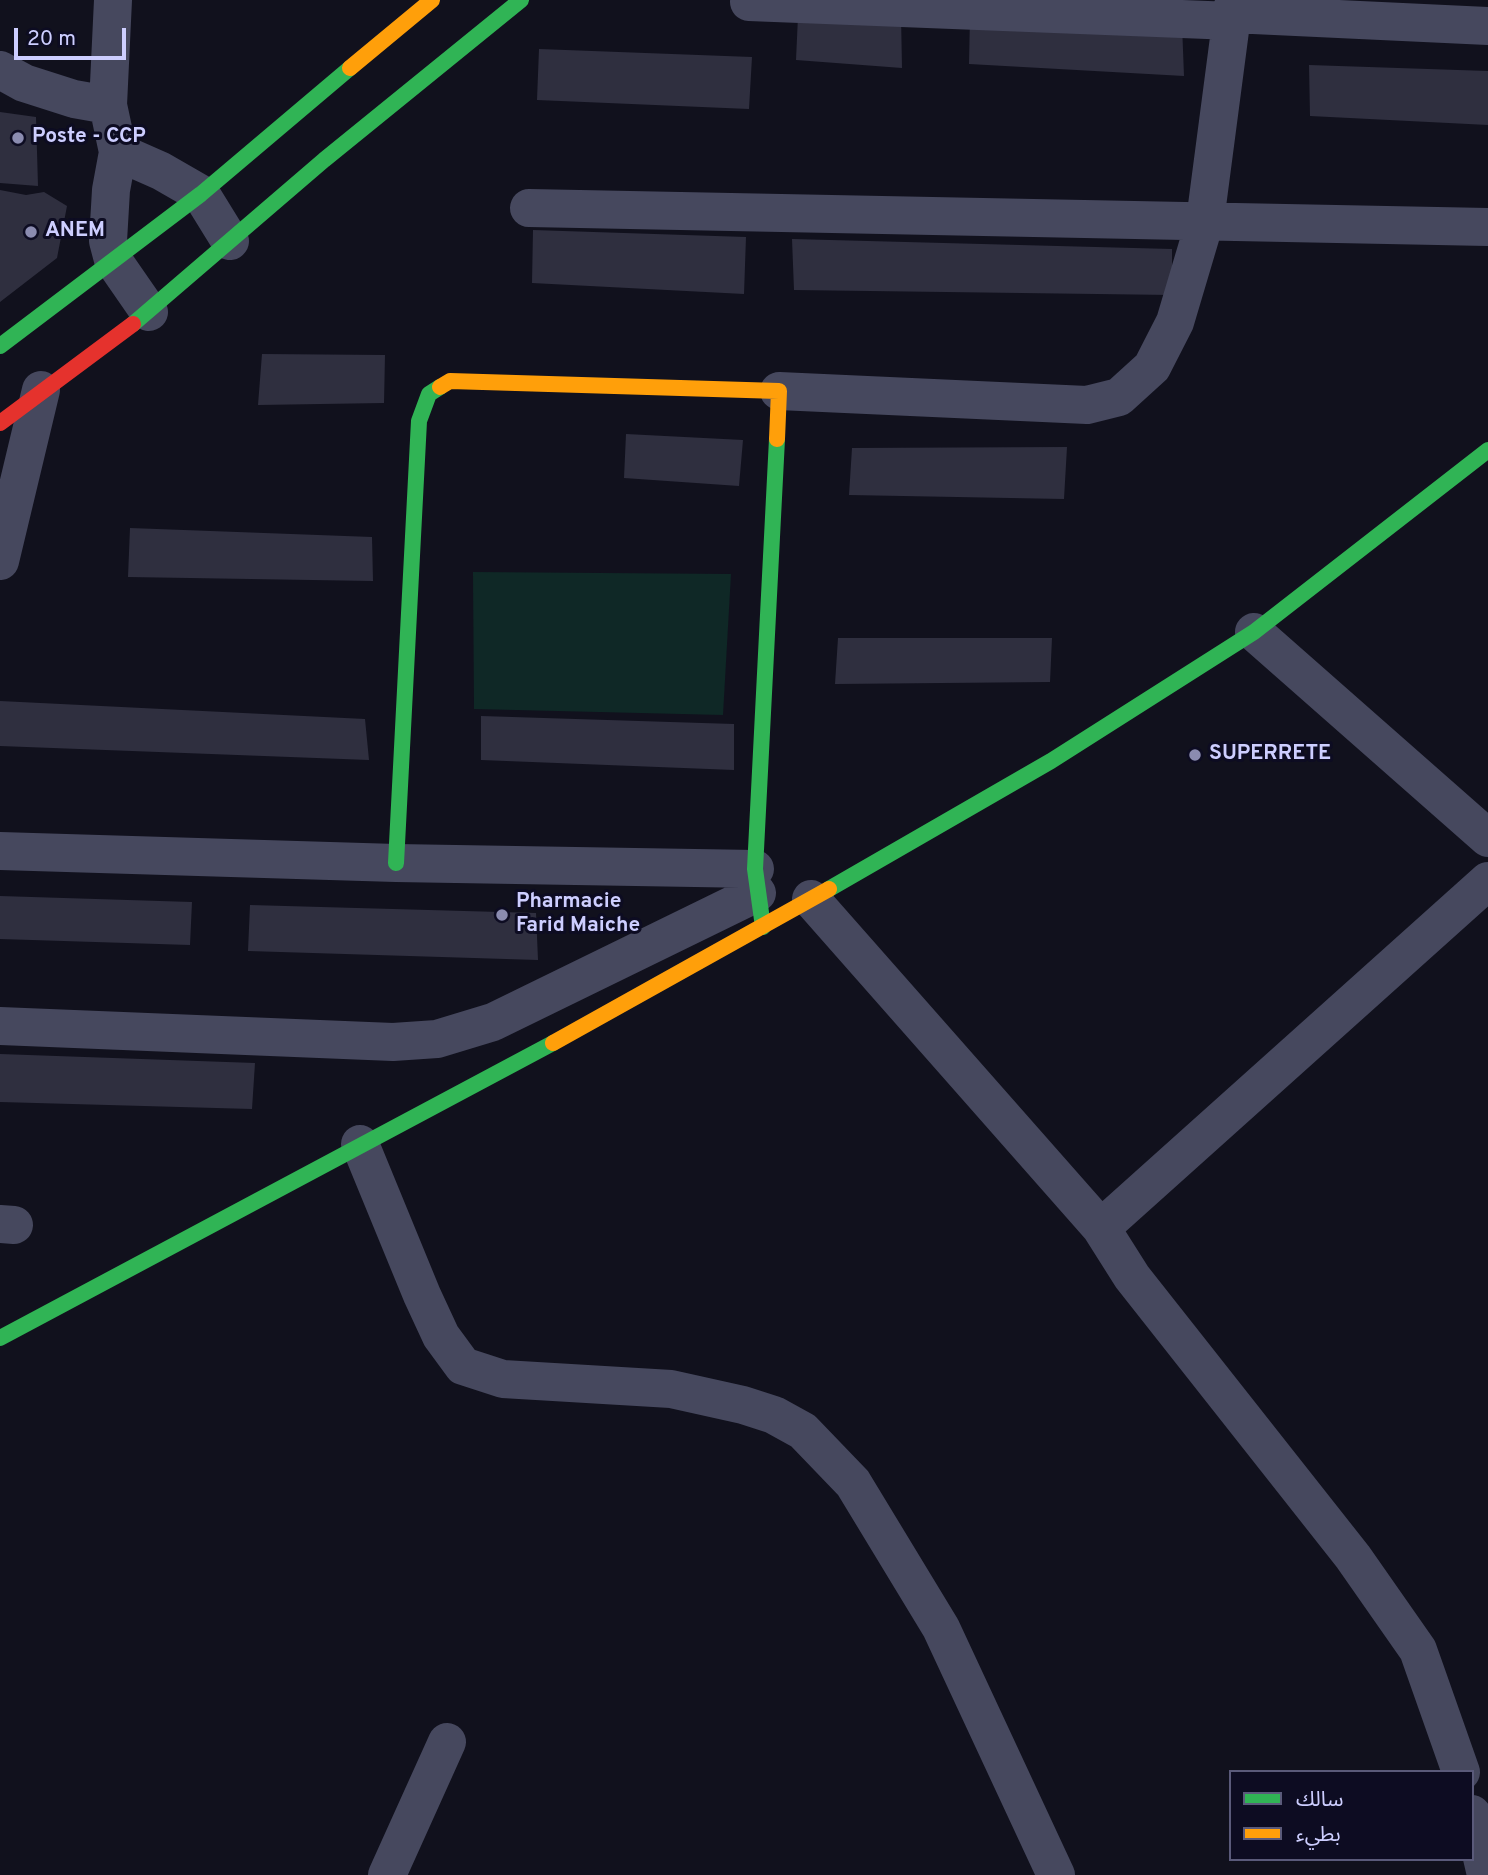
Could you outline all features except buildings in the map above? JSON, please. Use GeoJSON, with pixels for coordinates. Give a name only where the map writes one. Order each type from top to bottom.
{"type":"FeatureCollection","features":[{"type":"Feature","properties":{"kind":"main road"},"geometry":{"type":"LineString","coordinates":[[0,346],[201,194],[432,0]]}},
{"type":"Feature","properties":{"kind":"main road"},"geometry":{"type":"LineString","coordinates":[[0,424],[41,390],[149,312],[230,241],[521,0]]}},
{"type":"Feature","properties":{"kind":"main road"},"geometry":{"type":"LineString","coordinates":[[0,1338],[660,986],[758,896],[779,391],[450,381],[429,394],[419,421],[396,863]]}},
{"type":"Feature","properties":{"kind":"main road"},"geometry":{"type":"LineString","coordinates":[[758,896],[811,899],[1051,761],[1254,632],[1488,450]]}},
{"type":"Feature","properties":{"kind":"street"},"geometry":{"type":"LineString","coordinates":[[113,0],[108,105],[118,152],[108,216],[108,241],[113,260],[149,312]]}},
{"type":"Feature","properties":{"kind":"street"},"geometry":{"type":"LineString","coordinates":[[749,2],[1233,12],[1488,26]]}},
{"type":"Feature","properties":{"kind":"street"},"geometry":{"type":"LineString","coordinates":[[779,391],[1087,405],[1119,397],[1152,367],[1175,322],[1205,221],[1233,12]]}},
{"type":"Feature","properties":{"kind":"street"},"geometry":{"type":"LineString","coordinates":[[0,70],[37,87],[74,99],[108,105]]}},
{"type":"Feature","properties":{"kind":"street"},"geometry":{"type":"LineString","coordinates":[[118,152],[161,171],[201,194],[230,241]]}},
{"type":"Feature","properties":{"kind":"street"},"geometry":{"type":"LineString","coordinates":[[529,208],[1488,227]]}},
{"type":"Feature","properties":{"kind":"street"},"geometry":{"type":"LineString","coordinates":[[0,561],[41,390]]}},
{"type":"Feature","properties":{"kind":"street"},"geometry":{"type":"LineString","coordinates":[[1254,632],[1488,838]]}},
{"type":"Feature","properties":{"kind":"street"},"geometry":{"type":"LineString","coordinates":[[0,851],[396,863],[758,896]]}},
{"type":"Feature","properties":{"kind":"street"},"geometry":{"type":"LineString","coordinates":[[1101,1228],[1488,881]]}},
{"type":"Feature","properties":{"kind":"street"},"geometry":{"type":"LineString","coordinates":[[0,1026],[393,1042],[437,1039],[493,1022],[758,896]]}},
{"type":"Feature","properties":{"kind":"street"},"geometry":{"type":"LineString","coordinates":[[811,899],[1101,1228],[1132,1277],[1353,1557],[1418,1650],[1460,1770]]}},
{"type":"Feature","properties":{"kind":"street"},"geometry":{"type":"LineString","coordinates":[[360,1144],[436,1326],[463,1366],[503,1379],[670,1389],[743,1405],[774,1415],[803,1431],[853,1483],[941,1628],[1056,1875]]}},
{"type":"Feature","properties":{"kind":"street"},"geometry":{"type":"LineString","coordinates":[[387,1875],[447,1742]]}},
{"type":"Feature","properties":{"kind":"street"},"geometry":{"type":"LineString","coordinates":[[1474,1823],[1486,1875]]}},
{"type":"Feature","properties":{"kind":"green space"},"geometry":{"type":"Polygon","coordinates":[[[473,572],[731,574],[723,715],[474,709],[473,572]]]}},
{"type":"Feature","properties":{"kind":"traffic: fast"},"geometry":{"type":"LineString","coordinates":[[133,324],[324,160],[521,0]]}},
{"type":"Feature","properties":{"kind":"traffic: fast"},"geometry":{"type":"LineString","coordinates":[[0,346],[201,194],[350,68]]}},
{"type":"Feature","properties":{"kind":"traffic: fast"},"geometry":{"type":"LineString","coordinates":[[396,863],[419,421],[429,394],[440,387]]}},
{"type":"Feature","properties":{"kind":"traffic: fast"},"geometry":{"type":"LineString","coordinates":[[763,927],[755,869],[777,439]]}},
{"type":"Feature","properties":{"kind":"traffic: fast"},"geometry":{"type":"LineString","coordinates":[[829,889],[1051,761],[1254,632],[1488,450]]}},
{"type":"Feature","properties":{"kind":"traffic: fast"},"geometry":{"type":"LineString","coordinates":[[0,1338],[553,1043]]}},
{"type":"Feature","properties":{"kind":"traffic: slow"},"geometry":{"type":"LineString","coordinates":[[350,68],[432,0]]}},
{"type":"Feature","properties":{"kind":"traffic: slow"},"geometry":{"type":"LineString","coordinates":[[440,387],[450,381],[779,391],[777,439]]}},
{"type":"Feature","properties":{"kind":"traffic: slow"},"geometry":{"type":"LineString","coordinates":[[553,1043],[829,889]]}},
{"type":"Feature","properties":{"kind":"traffic: jam"},"geometry":{"type":"LineString","coordinates":[[0,423],[133,324]]}},
{"type":"Feature","properties":{"kind":"place","name":"Poste - CCP"},"geometry":{"type":"Point","coordinates":[18,138]}},
{"type":"Feature","properties":{"kind":"place","name":"ANEM"},"geometry":{"type":"Point","coordinates":[31,232]}},
{"type":"Feature","properties":{"kind":"place","name":"SUPERRETE"},"geometry":{"type":"Point","coordinates":[1195,755]}},
{"type":"Feature","properties":{"kind":"place","name":"Pharmacie Farid Maiche"},"geometry":{"type":"Point","coordinates":[502,915]}}]}
